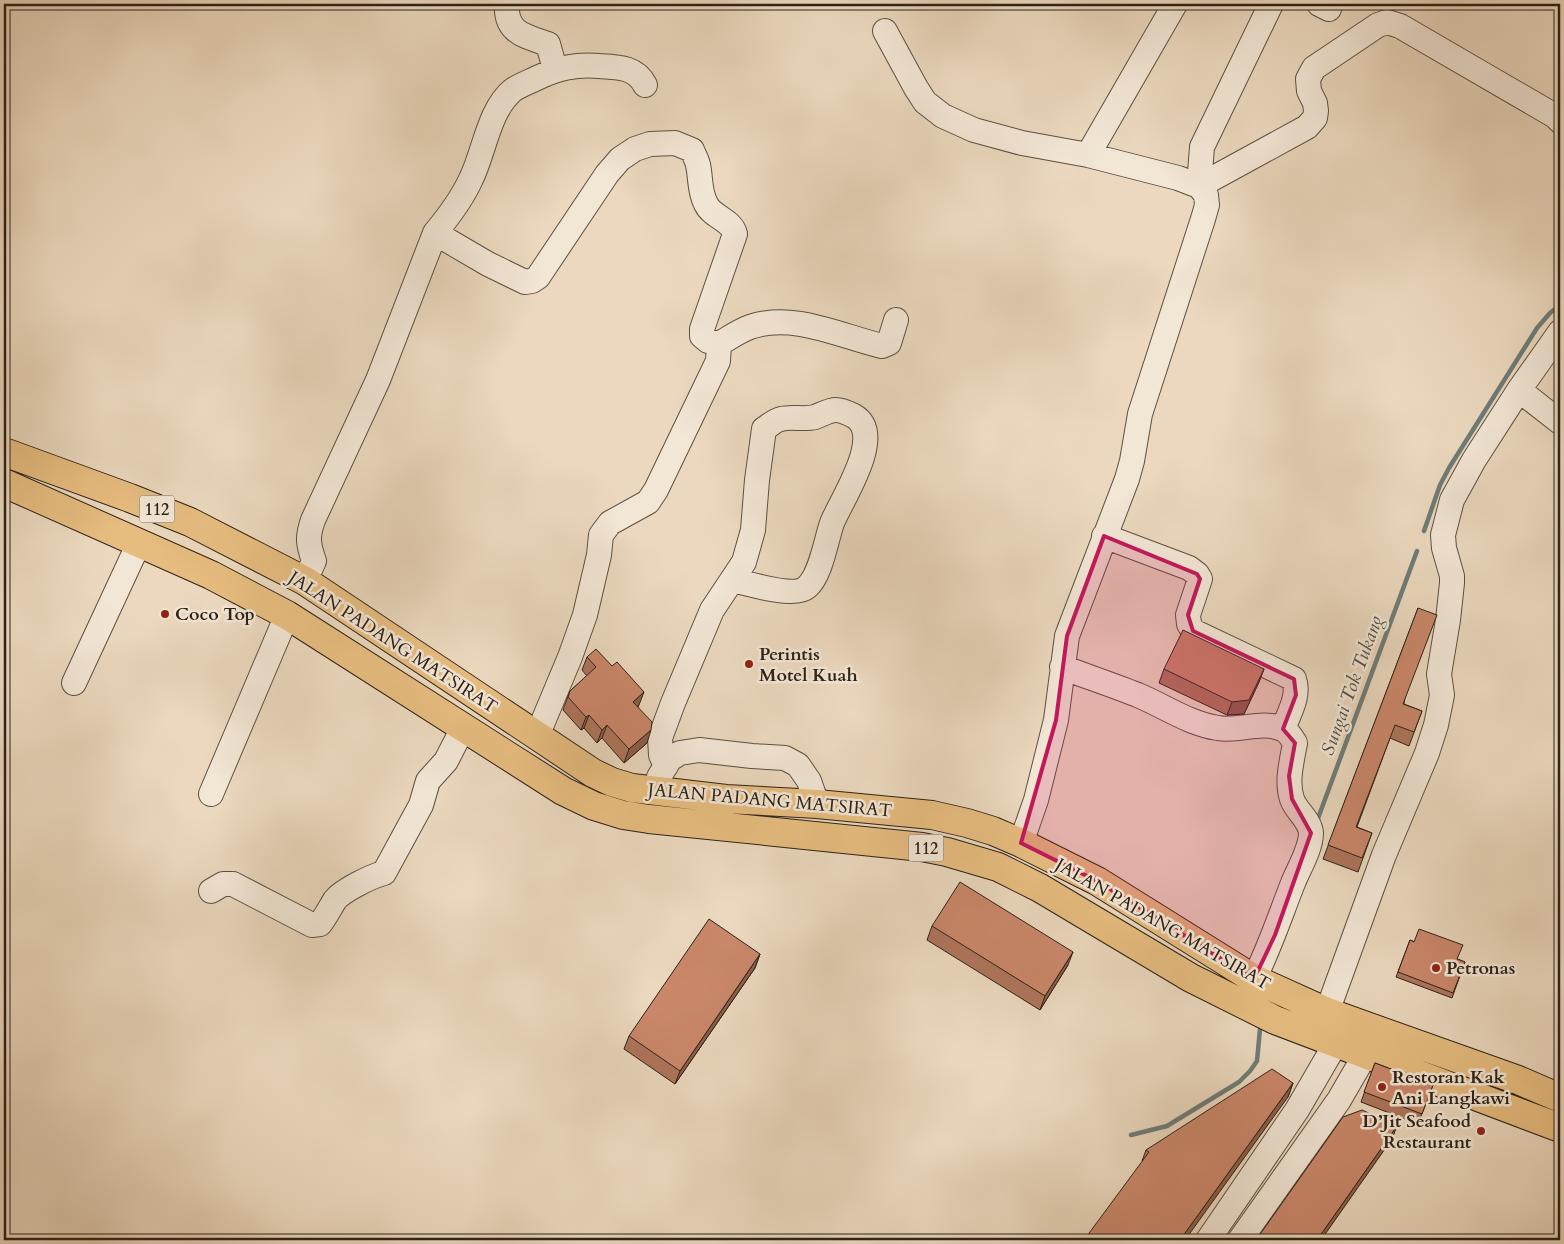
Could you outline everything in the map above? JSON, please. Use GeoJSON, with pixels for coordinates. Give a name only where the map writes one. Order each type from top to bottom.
{"type":"FeatureCollection","features":[{"type":"Feature","properties":{"kind":"main road","name":"JALAN PADANG MATSIRAT"},"geometry":{"type":"LineString","coordinates":[[4,452],[190,522],[305,581],[593,773],[612,782],[632,788],[726,799],[817,804],[932,816],[968,823],[1021,843],[1097,881],[1254,979],[1327,1012],[1483,1067],[1560,1098]]}},
{"type":"Feature","properties":{"kind":"main road","name":"JALAN PADANG MATSIRAT"},"geometry":{"type":"LineString","coordinates":[[4,483],[211,575],[287,615],[563,791],[594,806],[623,815],[648,819],[922,847],[947,852],[998,867],[1040,888],[1191,978],[1275,1020],[1560,1128]]}},
{"type":"Feature","properties":{"kind":"main road"},"geometry":{"type":"LineString","coordinates":[[287,615],[305,581]]}},
{"type":"Feature","properties":{"kind":"street"},"geometry":{"type":"LineString","coordinates":[[507,4],[506,14],[513,28],[527,38],[548,44],[555,69]]}},
{"type":"Feature","properties":{"kind":"street"},"geometry":{"type":"LineString","coordinates":[[1088,155],[1175,4]]}},
{"type":"Feature","properties":{"kind":"street"},"geometry":{"type":"LineString","coordinates":[[1200,186],[1202,147],[1271,4]]}},
{"type":"Feature","properties":{"kind":"street"},"geometry":{"type":"LineString","coordinates":[[1200,186],[1306,127],[1315,118],[1316,112],[1315,103],[1309,91],[1308,79],[1314,68],[1378,25],[1388,22],[1400,26],[1442,50],[1555,116],[1560,121]]}},
{"type":"Feature","properties":{"kind":"street"},"geometry":{"type":"LineString","coordinates":[[885,31],[925,102],[942,116],[974,130],[1088,155],[1178,178],[1200,186],[1206,195],[1207,205],[1140,414],[1127,479],[1066,636],[1056,720],[1036,800],[1021,843]]}},
{"type":"Feature","properties":{"kind":"street"},"geometry":{"type":"LineString","coordinates":[[305,581],[314,561],[309,548],[308,535],[313,520],[378,380],[435,233],[465,191],[472,177],[482,146],[505,99],[513,90],[555,69],[581,64],[620,67],[635,72],[642,78],[645,85]]}},
{"type":"Feature","properties":{"kind":"street"},"geometry":{"type":"LineString","coordinates":[[435,233],[488,264],[525,282],[532,281],[538,277],[607,174],[620,159],[635,149],[650,144],[674,143],[692,150],[698,162],[701,192],[706,205],[717,216],[732,225],[736,234],[702,329],[702,336],[708,342],[719,344],[748,328],[761,324],[785,322],[824,329],[882,346],[888,343],[896,320]]}},
{"type":"Feature","properties":{"kind":"street"},"geometry":{"type":"LineString","coordinates":[[1327,1012],[1384,855],[1427,753],[1436,725],[1442,695],[1440,674],[1452,583],[1443,535],[1452,500],[1462,480],[1519,390],[1560,332]]}},
{"type":"Feature","properties":{"kind":"street"},"geometry":{"type":"LineString","coordinates":[[537,736],[570,657],[585,615],[600,555],[601,535],[610,523],[648,502],[656,490],[718,361],[719,344]]}},
{"type":"Feature","properties":{"kind":"street"},"geometry":{"type":"LineString","coordinates":[[1519,390],[1560,422]]}},
{"type":"Feature","properties":{"kind":"street"},"geometry":{"type":"LineString","coordinates":[[666,766],[661,755],[660,738],[712,610],[744,562],[753,530],[764,429],[779,419],[807,419],[835,410],[847,412],[858,419],[864,428],[866,442],[859,465],[832,524],[819,566],[807,587],[798,592],[733,580]]}},
{"type":"Feature","properties":{"kind":"street"},"geometry":{"type":"LineString","coordinates":[[1104,536],[1189,568],[1197,574],[1200,580],[1188,615],[1188,624],[1193,631],[1294,679],[1296,695],[1282,729]]}},
{"type":"Feature","properties":{"kind":"street"},"geometry":{"type":"LineString","coordinates":[[74,683],[139,543]]}},
{"type":"Feature","properties":{"kind":"street"},"geometry":{"type":"LineString","coordinates":[[211,794],[287,615]]}},
{"type":"Feature","properties":{"kind":"street"},"geometry":{"type":"LineString","coordinates":[[1062,667],[1142,697],[1209,726],[1227,729],[1272,726],[1282,729],[1295,742],[1289,776],[1292,799],[1309,825],[1308,846],[1287,898],[1275,935],[1254,979]]}},
{"type":"Feature","properties":{"kind":"street"},"geometry":{"type":"LineString","coordinates":[[211,892],[223,884],[233,884],[312,925],[320,924],[336,900],[343,894],[384,873],[421,805],[428,781],[446,760],[464,728]]}},
{"type":"Feature","properties":{"kind":"street"},"geometry":{"type":"LineString","coordinates":[[652,790],[670,759],[680,753],[699,750],[786,758],[798,766],[809,780],[817,804]]}},
{"type":"Feature","properties":{"kind":"street"},"geometry":{"type":"LineString","coordinates":[[1208,1240],[1298,1110],[1336,1043]]}},
{"type":"Feature","properties":{"kind":"street"},"geometry":{"type":"LineString","coordinates":[[1240,1240],[1339,1100],[1365,1055]]}},
{"type":"Feature","properties":{"kind":"highlighted area"},"geometry":{"type":"Polygon","coordinates":[[[1104,536],[1197,574],[1200,579],[1188,615],[1193,631],[1288,675],[1294,679],[1296,695],[1283,729],[1295,743],[1289,776],[1292,799],[1311,833],[1275,935],[1254,979],[1097,881],[1021,843],[1056,720],[1067,636],[1104,536]]]}},
{"type":"Feature","properties":{"kind":"building"},"geometry":{"type":"Polygon","coordinates":[[[1418,608],[1437,615],[1403,704],[1422,711],[1414,732],[1395,725],[1356,827],[1372,833],[1362,858],[1328,845],[1418,608]]]}},
{"type":"Feature","properties":{"kind":"building"},"geometry":{"type":"Polygon","coordinates":[[[1183,630],[1264,669],[1249,700],[1232,702],[1164,669],[1183,630]]]}},
{"type":"Feature","properties":{"kind":"building"},"geometry":{"type":"Polygon","coordinates":[[[596,649],[612,666],[617,662],[644,692],[633,702],[652,722],[651,730],[629,749],[607,725],[602,730],[589,715],[586,717],[568,697],[570,691],[596,667],[587,657],[596,649]]]}},
{"type":"Feature","properties":{"kind":"building"},"geometry":{"type":"Polygon","coordinates":[[[960,882],[1073,952],[1045,996],[932,926],[960,882]]]}},
{"type":"Feature","properties":{"kind":"building"},"geometry":{"type":"Polygon","coordinates":[[[709,919],[760,954],[680,1071],[629,1036],[709,919]]]}},
{"type":"Feature","properties":{"kind":"building"},"geometry":{"type":"Polygon","coordinates":[[[1419,929],[1463,945],[1457,959],[1465,962],[1453,993],[1398,972],[1410,940],[1414,942],[1419,929]]]}},
{"type":"Feature","properties":{"kind":"building"},"geometry":{"type":"Polygon","coordinates":[[[1375,1063],[1433,1085],[1422,1114],[1364,1092],[1375,1063]]]}},
{"type":"Feature","properties":{"kind":"building"},"geometry":{"type":"Polygon","coordinates":[[[1272,1069],[1293,1083],[1180,1240],[1084,1240],[1149,1152],[1146,1150],[1272,1069]]]}},
{"type":"Feature","properties":{"kind":"building"},"geometry":{"type":"Polygon","coordinates":[[[1362,1110],[1397,1126],[1317,1240],[1256,1240],[1343,1117],[1362,1110]]]}},
{"type":"Feature","properties":{"kind":"waterway","name":"Sungai Tok Tukang"},"geometry":{"type":"LineString","coordinates":[[1424,531],[1440,485],[1449,468],[1537,328],[1560,305]]}},
{"type":"Feature","properties":{"kind":"waterway","name":"Sungai Tok Tukang"},"geometry":{"type":"LineString","coordinates":[[1317,821],[1417,551]]}},
{"type":"Feature","properties":{"kind":"waterway","name":"Sungai Tok Tukang"},"geometry":{"type":"LineString","coordinates":[[1131,1135],[1167,1126],[1239,1082],[1257,1061],[1260,1029]]}},
{"type":"Feature","properties":{"kind":"place","name":"Coco Top"},"geometry":{"type":"Point","coordinates":[165,614]}},
{"type":"Feature","properties":{"kind":"place","name":"Perintis Motel Kuah"},"geometry":{"type":"Point","coordinates":[749,664]}},
{"type":"Feature","properties":{"kind":"place","name":"Petronas"},"geometry":{"type":"Point","coordinates":[1436,968]}},
{"type":"Feature","properties":{"kind":"place","name":"Restoran Kak Ani Langkawi"},"geometry":{"type":"Point","coordinates":[1382,1087]}},
{"type":"Feature","properties":{"kind":"place","name":"D’Jit Seafood Restaurant"},"geometry":{"type":"Point","coordinates":[1481,1131]}}]}
